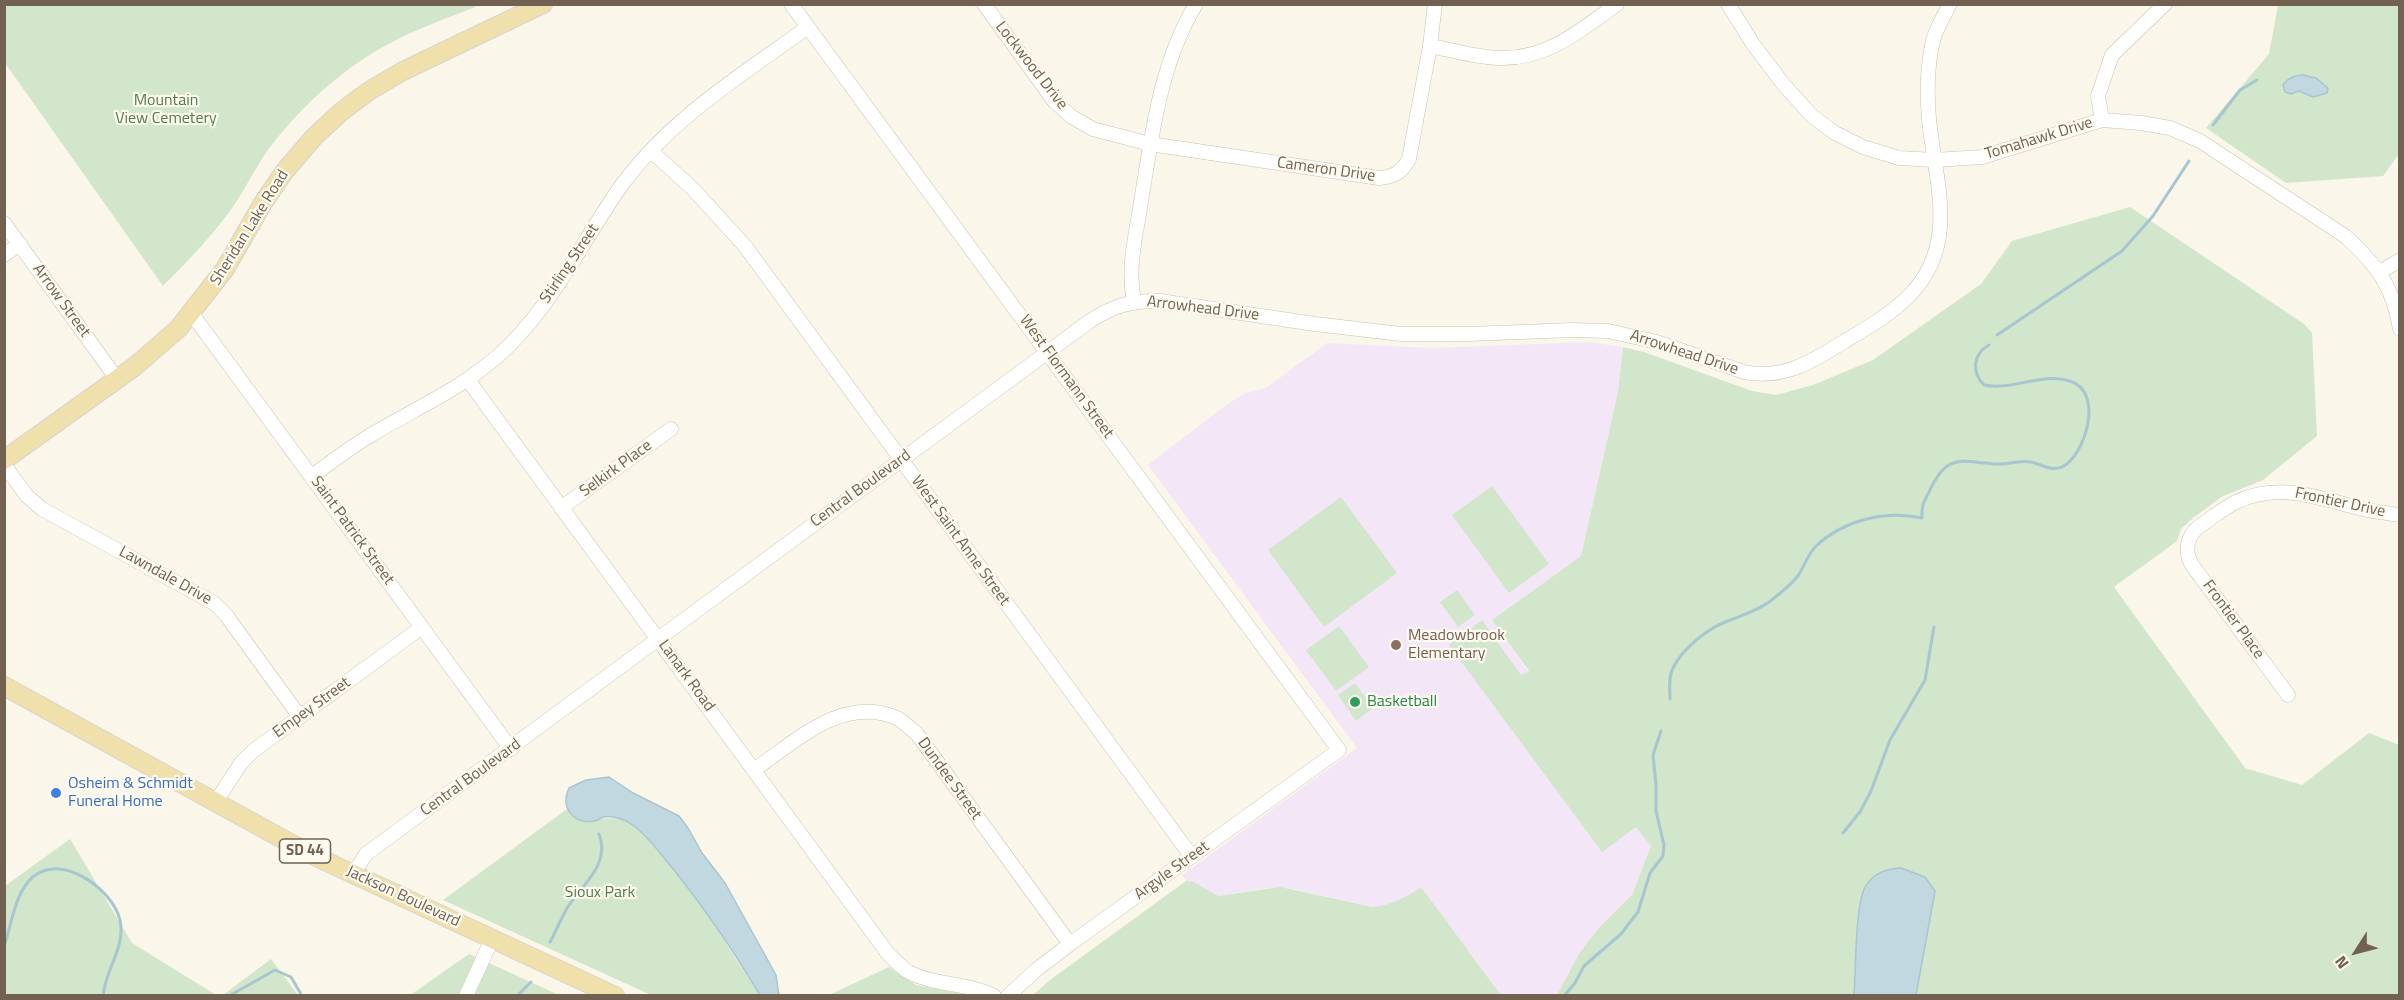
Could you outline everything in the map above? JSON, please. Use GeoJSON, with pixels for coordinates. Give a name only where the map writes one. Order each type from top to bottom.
{"type":"FeatureCollection","features":[{"type":"Feature","properties":{"kind":"main road","name":"Sheridan Lake Road"},"geometry":{"type":"LineString","coordinates":[[4,462],[162,344],[192,314],[225,269],[263,203],[284,172],[314,137],[341,112],[369,91],[403,71],[543,4]]}},
{"type":"Feature","properties":{"kind":"main road","name":"Jackson Boulevard"},"geometry":{"type":"LineString","coordinates":[[4,686],[282,840],[615,996]]}},
{"type":"Feature","properties":{"kind":"street","name":"West Flormann Street"},"geometry":{"type":"LineString","coordinates":[[792,4],[1339,750]]}},
{"type":"Feature","properties":{"kind":"street","name":"Lockwood Drive"},"geometry":{"type":"LineString","coordinates":[[984,4],[1054,101],[1072,117],[1093,129],[1150,144]]}},
{"type":"Feature","properties":{"kind":"street"},"geometry":{"type":"LineString","coordinates":[[1134,301],[1130,276],[1150,144],[1164,76],[1175,44],[1196,4]]}},
{"type":"Feature","properties":{"kind":"street","name":"Cameron Drive"},"geometry":{"type":"LineString","coordinates":[[1150,144],[1379,178],[1394,177],[1409,159],[1430,46],[1435,4]]}},
{"type":"Feature","properties":{"kind":"street"},"geometry":{"type":"LineString","coordinates":[[1430,46],[1497,58],[1519,57],[1542,52],[1566,41],[1617,4]]}},
{"type":"Feature","properties":{"kind":"street","name":"Tomahawk Drive"},"geometry":{"type":"LineString","coordinates":[[1728,4],[1753,44],[1784,85],[1812,116],[1835,133],[1863,147],[1899,158],[1934,160],[1982,157],[2102,120],[2170,128],[2200,141],[2345,237],[2370,259],[2380,272],[2394,300],[2400,329]]}},
{"type":"Feature","properties":{"kind":"street","name":"Arrowhead Drive"},"geometry":{"type":"LineString","coordinates":[[1134,301],[1177,303],[1315,324],[1401,334],[1608,331],[1648,339],[1744,372],[1768,375],[1803,365],[1843,343],[1900,305],[1919,284],[1934,257],[1942,222],[1928,86],[1931,49],[1939,24],[1950,4]]}},
{"type":"Feature","properties":{"kind":"street"},"geometry":{"type":"LineString","coordinates":[[2102,120],[2098,96],[2112,55],[2126,39],[2165,4]]}},
{"type":"Feature","properties":{"kind":"street","name":"Stirling Street"},"geometry":{"type":"LineString","coordinates":[[312,476],[373,434],[468,380],[499,355],[538,313],[624,183],[651,151],[687,115],[807,27]]}},
{"type":"Feature","properties":{"kind":"street","name":"West Saint Anne Street"},"geometry":{"type":"LineString","coordinates":[[651,151],[692,188],[745,246],[1192,857]]}},
{"type":"Feature","properties":{"kind":"street","name":"Arrow Street"},"geometry":{"type":"LineString","coordinates":[[4,223],[117,379]]}},
{"type":"Feature","properties":{"kind":"street"},"geometry":{"type":"LineString","coordinates":[[4,255],[20,244]]}},
{"type":"Feature","properties":{"kind":"street"},"geometry":{"type":"LineString","coordinates":[[2380,272],[2400,260]]}},
{"type":"Feature","properties":{"kind":"street","name":"Central Boulevard"},"geometry":{"type":"LineString","coordinates":[[353,874],[366,854],[511,749],[658,638],[1103,313],[1134,301]]}},
{"type":"Feature","properties":{"kind":"street","name":"Saint Patrick Street"},"geometry":{"type":"LineString","coordinates":[[192,314],[511,749]]}},
{"type":"Feature","properties":{"kind":"street","name":"Lanark Road"},"geometry":{"type":"LineString","coordinates":[[468,380],[889,955],[906,970],[925,978],[985,991],[994,996]]}},
{"type":"Feature","properties":{"kind":"street","name":"Selkirk Place"},"geometry":{"type":"LineString","coordinates":[[561,508],[671,429]]}},
{"type":"Feature","properties":{"kind":"street","name":"Lawndale Drive"},"geometry":{"type":"LineString","coordinates":[[4,462],[27,496],[42,509],[214,603],[226,615],[300,717]]}},
{"type":"Feature","properties":{"kind":"street","name":"Frontier Drive"},"geometry":{"type":"LineString","coordinates":[[2188,541],[2197,528],[2236,502],[2259,494],[2274,492],[2303,493],[2362,509],[2400,515]]}},
{"type":"Feature","properties":{"kind":"street","name":"Frontier Place"},"geometry":{"type":"LineString","coordinates":[[2188,541],[2187,550],[2192,565],[2288,695]]}},
{"type":"Feature","properties":{"kind":"street","name":"Empey Street"},"geometry":{"type":"LineString","coordinates":[[214,802],[245,759],[422,627]]}},
{"type":"Feature","properties":{"kind":"street","name":"Dundee Street"},"geometry":{"type":"LineString","coordinates":[[755,770],[827,720],[852,711],[878,712],[898,718],[917,734],[1070,944]]}},
{"type":"Feature","properties":{"kind":"street","name":"Argyle Street"},"geometry":{"type":"LineString","coordinates":[[1008,996],[1036,970],[1070,944],[1339,750]]}},
{"type":"Feature","properties":{"kind":"street"},"geometry":{"type":"LineString","coordinates":[[466,996],[492,939]]}},
{"type":"Feature","properties":{"kind":"shaded area","name":"Meadowbrook Elementary"},"geometry":{"type":"Polygon","coordinates":[[[1589,342],[1623,347],[1618,392],[1581,556],[1492,620],[1651,846],[1632,895],[1599,928],[1580,952],[1557,995],[1501,995],[1469,951],[1403,899],[1385,906],[1373,907],[1293,889],[1268,888],[1218,896],[1194,882],[1186,881],[1182,875],[1357,748],[1148,465],[1226,405],[1245,393],[1266,388],[1327,343],[1432,348],[1589,342]]]}},
{"type":"Feature","properties":{"kind":"green space","name":"Mountain View Cemetery"},"geometry":{"type":"Polygon","coordinates":[[[4,5],[480,5],[400,38],[364,58],[331,83],[287,126],[268,150],[236,203],[198,250],[163,286],[5,63],[4,5]]]}},
{"type":"Feature","properties":{"kind":"green space"},"geometry":{"type":"Polygon","coordinates":[[[2278,5],[2399,5],[2399,154],[2383,176],[2286,183],[2206,128],[2269,54],[2278,5]]]}},
{"type":"Feature","properties":{"kind":"green space"},"geometry":{"type":"Polygon","coordinates":[[[2130,207],[2304,324],[2312,333],[2317,436],[2263,480],[2223,496],[2194,517],[2181,529],[2177,541],[2114,587],[2245,768],[2302,785],[2369,733],[2399,745],[2399,995],[1557,995],[1580,952],[1599,928],[1632,895],[1651,846],[1636,827],[1602,852],[1449,645],[1482,620],[1521,675],[1529,671],[1492,620],[1581,556],[1618,392],[1623,347],[1644,352],[1752,391],[1776,395],[1813,385],[1873,360],[1981,284],[2012,241],[2130,207]]]}},
{"type":"Feature","properties":{"kind":"green space"},"geometry":{"type":"Polygon","coordinates":[[[1492,486],[1549,564],[1509,593],[1452,515],[1492,486]]]}},
{"type":"Feature","properties":{"kind":"green space"},"geometry":{"type":"Polygon","coordinates":[[[1341,497],[1397,573],[1324,627],[1268,550],[1341,497]]]}},
{"type":"Feature","properties":{"kind":"green space"},"geometry":{"type":"Polygon","coordinates":[[[1457,590],[1475,615],[1458,627],[1440,602],[1457,590]]]}},
{"type":"Feature","properties":{"kind":"green space"},"geometry":{"type":"Polygon","coordinates":[[[1339,626],[1369,667],[1336,691],[1306,650],[1339,626]]]}},
{"type":"Feature","properties":{"kind":"green space","name":"Basketball"},"geometry":{"type":"Polygon","coordinates":[[[1355,683],[1373,708],[1356,721],[1338,695],[1355,683]]]}},
{"type":"Feature","properties":{"kind":"green space","name":"Sioux Park"},"geometry":{"type":"Polygon","coordinates":[[[567,809],[583,820],[615,818],[624,820],[644,834],[663,855],[714,924],[760,995],[651,995],[443,900],[567,809]]]}},
{"type":"Feature","properties":{"kind":"green space"},"geometry":{"type":"Polygon","coordinates":[[[70,839],[132,943],[216,995],[5,995],[5,886],[70,839]]]}},
{"type":"Feature","properties":{"kind":"green space"},"geometry":{"type":"Polygon","coordinates":[[[1186,881],[1194,882],[1218,896],[1280,887],[1373,907],[1398,900],[1421,887],[1501,995],[1033,995],[1050,980],[1186,881]]]}},
{"type":"Feature","properties":{"kind":"green space"},"geometry":{"type":"Polygon","coordinates":[[[469,954],[559,995],[409,996],[469,954]]]}},
{"type":"Feature","properties":{"kind":"green space"},"geometry":{"type":"Polygon","coordinates":[[[271,959],[298,995],[223,995],[271,959]]]}},
{"type":"Feature","properties":{"kind":"green space"},"geometry":{"type":"Polygon","coordinates":[[[889,967],[916,985],[968,995],[829,995],[889,967]]]}},
{"type":"Feature","properties":{"kind":"water"},"geometry":{"type":"Polygon","coordinates":[[[2303,75],[2316,78],[2328,88],[2327,93],[2313,97],[2299,91],[2291,94],[2285,92],[2283,85],[2287,80],[2303,75]]]}},
{"type":"Feature","properties":{"kind":"water"},"geometry":{"type":"Polygon","coordinates":[[[609,777],[633,793],[679,816],[702,853],[725,883],[776,975],[779,995],[760,995],[697,900],[640,831],[616,817],[604,817],[587,822],[570,813],[566,802],[569,788],[586,780],[609,777]]]}},
{"type":"Feature","properties":{"kind":"water"},"geometry":{"type":"Polygon","coordinates":[[[1901,868],[1925,877],[1935,891],[1916,995],[1854,995],[1859,909],[1865,887],[1872,878],[1880,873],[1901,868]]]}},
{"type":"Feature","properties":{"kind":"waterway"},"geometry":{"type":"LineString","coordinates":[[2213,125],[2240,90],[2257,80]]}},
{"type":"Feature","properties":{"kind":"waterway"},"geometry":{"type":"LineString","coordinates":[[1997,335],[2122,251],[2153,216],[2189,161]]}},
{"type":"Feature","properties":{"kind":"waterway"},"geometry":{"type":"LineString","coordinates":[[1670,699],[1671,672],[1683,653],[1712,628],[1764,605],[1787,587],[1802,570],[1810,553],[1827,537],[1852,524],[1880,516],[1922,518],[1923,504],[1936,479],[1950,464],[1966,461],[1999,464],[2027,462],[2054,469],[2070,461],[2084,438],[2088,424],[2087,398],[2081,387],[2070,381],[2059,379],[2005,386],[1984,385],[1977,375],[1976,364],[1980,353],[1989,345]]}},
{"type":"Feature","properties":{"kind":"waterway"},"geometry":{"type":"LineString","coordinates":[[1843,833],[1860,812],[1871,791],[1890,740],[1925,680],[1934,627]]}},
{"type":"Feature","properties":{"kind":"waterway"},"geometry":{"type":"LineString","coordinates":[[1564,996],[1575,983],[1584,966],[1621,934],[1638,912],[1650,873],[1663,856],[1664,845],[1656,811],[1653,755],[1661,731]]}},
{"type":"Feature","properties":{"kind":"waterway"},"geometry":{"type":"LineString","coordinates":[[550,942],[567,908],[598,865],[602,845],[599,834]]}},
{"type":"Feature","properties":{"kind":"waterway"},"geometry":{"type":"LineString","coordinates":[[4,947],[16,904],[28,882],[39,873],[53,869],[67,870],[81,876],[106,895],[115,907],[120,920],[118,949],[107,977],[103,996]]}},
{"type":"Feature","properties":{"kind":"waterway"},"geometry":{"type":"LineString","coordinates":[[229,996],[275,970],[291,977],[302,996]]}},
{"type":"Feature","properties":{"kind":"waterway"},"geometry":{"type":"LineString","coordinates":[[517,996],[531,982]]}},
{"type":"Feature","properties":{"kind":"place","name":"Meadowbrook Elementary"},"geometry":{"type":"Point","coordinates":[1396,645]}},
{"type":"Feature","properties":{"kind":"place","name":"Basketball"},"geometry":{"type":"Point","coordinates":[1355,702]}},
{"type":"Feature","properties":{"kind":"place","name":"Osheim & Schmidt Funeral Home"},"geometry":{"type":"Point","coordinates":[56,793]}}]}
